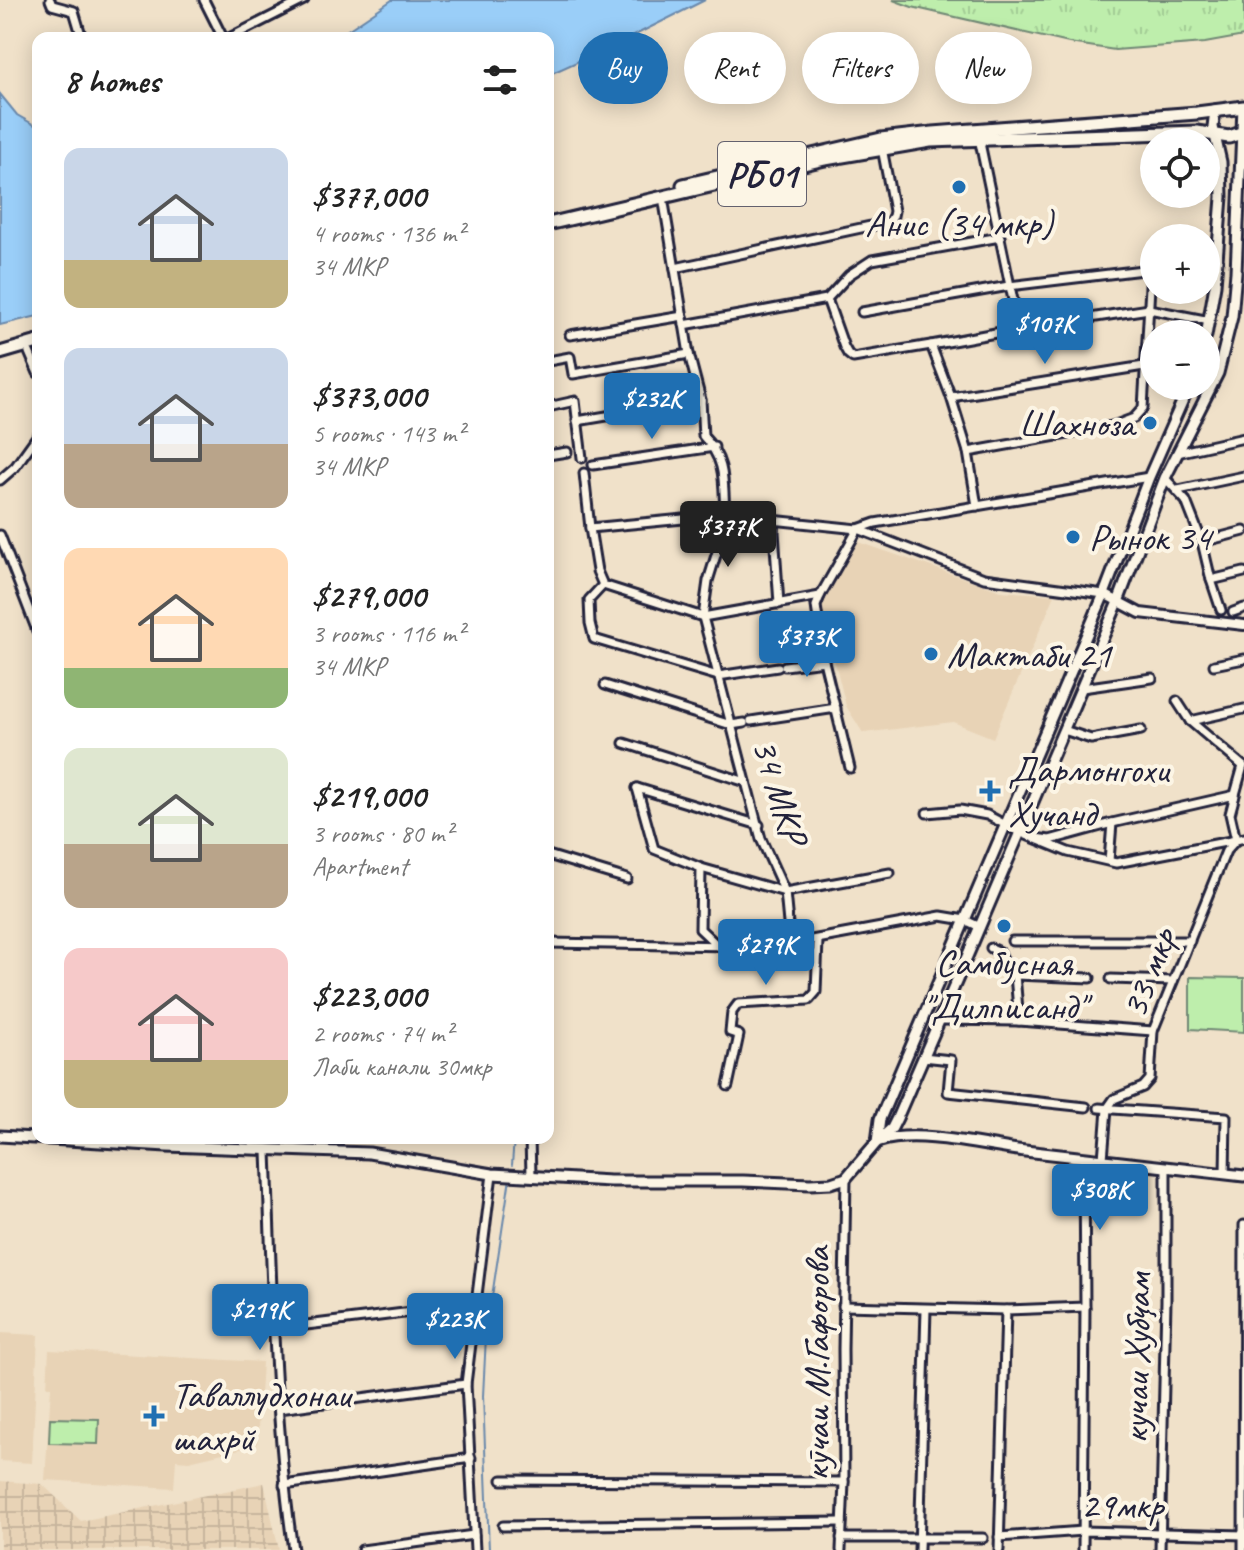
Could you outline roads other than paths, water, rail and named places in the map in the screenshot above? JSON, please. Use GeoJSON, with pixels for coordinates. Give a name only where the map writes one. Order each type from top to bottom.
{"type":"FeatureCollection","features":[{"type":"Feature","properties":{"kind":"highway","name":"РБ01"},"geometry":{"type":"LineString","coordinates":[[554,223],[882,148],[978,134],[1244,107]]}},
{"type":"Feature","properties":{"kind":"highway","name":"РБ01"},"geometry":{"type":"LineString","coordinates":[[1220,136],[1229,137],[1243,132]]}},
{"type":"Feature","properties":{"kind":"highway","name":"РБ01"},"geometry":{"type":"LineString","coordinates":[[554,216],[881,139],[978,134],[1140,133]]}},
{"type":"Feature","properties":{"kind":"highway"},"geometry":{"type":"LineString","coordinates":[[0,353],[32,347]]}},
{"type":"Feature","properties":{"kind":"highway"},"geometry":{"type":"LineString","coordinates":[[0,359],[32,347]]}},
{"type":"Feature","properties":{"kind":"main road"},"geometry":{"type":"LineString","coordinates":[[142,1144],[369,1153],[492,1174],[610,1181],[810,1184],[831,1183],[846,1178],[892,1128],[897,1118],[1082,688],[1165,478],[1218,373],[1232,317],[1244,107]]}},
{"type":"Feature","properties":{"kind":"main road"},"geometry":{"type":"LineString","coordinates":[[1213,128],[1215,110]]}},
{"type":"Feature","properties":{"kind":"main road"},"geometry":{"type":"LineString","coordinates":[[1210,320],[1222,197],[1220,158]]}},
{"type":"Feature","properties":{"kind":"main road"},"geometry":{"type":"LineString","coordinates":[[877,1142],[880,1119],[1104,594],[1183,400]]}},
{"type":"Feature","properties":{"kind":"main road"},"geometry":{"type":"LineString","coordinates":[[895,1083],[909,1090]]}},
{"type":"Feature","properties":{"kind":"main road"},"geometry":{"type":"LineString","coordinates":[[897,1118],[896,1125],[903,1136]]}},
{"type":"Feature","properties":{"kind":"main road"},"geometry":{"type":"LineString","coordinates":[[0,1136],[32,1138]]}},
{"type":"Feature","properties":{"kind":"main road"},"geometry":{"type":"LineString","coordinates":[[877,1142],[903,1136],[1244,1176]]}},
{"type":"Feature","properties":{"kind":"street"},"geometry":{"type":"LineString","coordinates":[[50,0],[52,5],[74,11],[80,32]]}},
{"type":"Feature","properties":{"kind":"street"},"geometry":{"type":"LineString","coordinates":[[204,0],[223,32]]}},
{"type":"Feature","properties":{"kind":"street"},"geometry":{"type":"LineString","coordinates":[[238,32],[304,0]]}},
{"type":"Feature","properties":{"kind":"street"},"geometry":{"type":"LineString","coordinates":[[978,134],[1017,329]]}},
{"type":"Feature","properties":{"kind":"street"},"geometry":{"type":"LineString","coordinates":[[675,268],[889,222],[894,211],[882,148]]}},
{"type":"Feature","properties":{"kind":"street"},"geometry":{"type":"LineString","coordinates":[[663,197],[689,354],[701,400],[703,436],[714,447],[722,464],[725,515],[708,581],[703,617]]}},
{"type":"Feature","properties":{"kind":"street"},"geometry":{"type":"LineString","coordinates":[[570,335],[827,299],[849,275],[872,260],[1000,237]]}},
{"type":"Feature","properties":{"kind":"street"},"geometry":{"type":"LineString","coordinates":[[862,312],[1009,286],[1151,269],[1148,320]]}},
{"type":"Feature","properties":{"kind":"street"},"geometry":{"type":"LineString","coordinates":[[827,299],[844,347],[853,358],[1149,309],[1205,320]]}},
{"type":"Feature","properties":{"kind":"street"},"geometry":{"type":"LineString","coordinates":[[1232,317],[1244,317]]}},
{"type":"Feature","properties":{"kind":"street"},"geometry":{"type":"LineString","coordinates":[[931,345],[968,452],[977,506]]}},
{"type":"Feature","properties":{"kind":"street"},"geometry":{"type":"LineString","coordinates":[[554,360],[570,357],[573,374],[689,354]]}},
{"type":"Feature","properties":{"kind":"street"},"geometry":{"type":"LineString","coordinates":[[951,397],[1140,367]]}},
{"type":"Feature","properties":{"kind":"street"},"geometry":{"type":"LineString","coordinates":[[577,421],[701,400]]}},
{"type":"Feature","properties":{"kind":"street"},"geometry":{"type":"LineString","coordinates":[[968,452],[1113,426],[1134,418],[1143,408],[1143,400]]}},
{"type":"Feature","properties":{"kind":"street"},"geometry":{"type":"LineString","coordinates":[[554,406],[575,401],[582,458]]}},
{"type":"Feature","properties":{"kind":"street"},"geometry":{"type":"LineString","coordinates":[[1177,453],[1244,438]]}},
{"type":"Feature","properties":{"kind":"street"},"geometry":{"type":"LineString","coordinates":[[0,480],[15,467],[32,443]]}},
{"type":"Feature","properties":{"kind":"street"},"geometry":{"type":"LineString","coordinates":[[593,465],[714,447]]}},
{"type":"Feature","properties":{"kind":"street"},"geometry":{"type":"LineString","coordinates":[[554,454],[567,452]]}},
{"type":"Feature","properties":{"kind":"street"},"geometry":{"type":"LineString","coordinates":[[584,473],[597,571],[603,585],[703,617],[820,596]]}},
{"type":"Feature","properties":{"kind":"street"},"geometry":{"type":"LineString","coordinates":[[1178,490],[1244,476]]}},
{"type":"Feature","properties":{"kind":"street"},"geometry":{"type":"LineString","coordinates":[[858,529],[875,523],[1149,477]]}},
{"type":"Feature","properties":{"kind":"street"},"geometry":{"type":"LineString","coordinates":[[1165,478],[1186,501],[1202,542],[1221,610]]}},
{"type":"Feature","properties":{"kind":"street"},"geometry":{"type":"LineString","coordinates":[[590,528],[725,515],[858,529],[984,578],[1104,594],[1140,613],[1244,625]]}},
{"type":"Feature","properties":{"kind":"street"},"geometry":{"type":"LineString","coordinates":[[775,521],[779,604]]}},
{"type":"Feature","properties":{"kind":"street","name":"34 МКР"},"geometry":{"type":"LineString","coordinates":[[850,768],[824,661],[816,606],[858,529]]}},
{"type":"Feature","properties":{"kind":"street"},"geometry":{"type":"LineString","coordinates":[[1202,542],[1244,531]]}},
{"type":"Feature","properties":{"kind":"street"},"geometry":{"type":"LineString","coordinates":[[0,535],[32,618]]}},
{"type":"Feature","properties":{"kind":"street"},"geometry":{"type":"LineString","coordinates":[[1211,580],[1244,572]]}},
{"type":"Feature","properties":{"kind":"street"},"geometry":{"type":"LineString","coordinates":[[603,585],[589,600],[594,639],[718,676],[824,661]]}},
{"type":"Feature","properties":{"kind":"street"},"geometry":{"type":"LineString","coordinates":[[1233,612],[1244,608]]}},
{"type":"Feature","properties":{"kind":"street","name":"34 МКР"},"geometry":{"type":"LineString","coordinates":[[703,617],[761,839],[785,892],[790,944]]}},
{"type":"Feature","properties":{"kind":"street"},"geometry":{"type":"LineString","coordinates":[[1214,665],[1244,659]]}},
{"type":"Feature","properties":{"kind":"street"},"geometry":{"type":"LineString","coordinates":[[1082,688],[1152,678]]}},
{"type":"Feature","properties":{"kind":"street"},"geometry":{"type":"LineString","coordinates":[[605,685],[731,725],[836,708]]}},
{"type":"Feature","properties":{"kind":"street"},"geometry":{"type":"LineString","coordinates":[[927,813],[960,810],[987,815],[1068,852],[1116,863],[1240,839],[1230,814],[1244,766],[1190,721],[1177,701]]}},
{"type":"Feature","properties":{"kind":"street"},"geometry":{"type":"LineString","coordinates":[[1190,721],[1244,709]]}},
{"type":"Feature","properties":{"kind":"street"},"geometry":{"type":"LineString","coordinates":[[1064,730],[1091,739],[1141,730]]}},
{"type":"Feature","properties":{"kind":"street"},"geometry":{"type":"LineString","coordinates":[[624,743],[746,782]]}},
{"type":"Feature","properties":{"kind":"street"},"geometry":{"type":"LineString","coordinates":[[759,825],[637,788],[654,849],[701,868],[785,892],[890,873]]}},
{"type":"Feature","properties":{"kind":"street"},"geometry":{"type":"LineString","coordinates":[[1035,838],[1050,840],[1235,795]]}},
{"type":"Feature","properties":{"kind":"street"},"geometry":{"type":"LineString","coordinates":[[1109,861],[1112,823]]}},
{"type":"Feature","properties":{"kind":"street","name":"33 мкр"},"geometry":{"type":"LineString","coordinates":[[1103,1108],[1114,1099],[1143,1087],[1150,1079],[1153,1031],[1226,851],[1240,839]]}},
{"type":"Feature","properties":{"kind":"street"},"geometry":{"type":"LineString","coordinates":[[554,857],[627,879]]}},
{"type":"Feature","properties":{"kind":"street"},"geometry":{"type":"LineString","coordinates":[[701,868],[700,929],[718,946]]}},
{"type":"Feature","properties":{"kind":"street"},"geometry":{"type":"LineString","coordinates":[[554,943],[790,944],[941,916],[965,920],[980,927]]}},
{"type":"Feature","properties":{"kind":"street"},"geometry":{"type":"LineString","coordinates":[[728,1086],[739,1035],[730,1032],[733,1008],[738,1004],[809,1000],[816,992],[818,940]]}},
{"type":"Feature","properties":{"kind":"street"},"geometry":{"type":"LineString","coordinates":[[1012,941],[1190,941]]}},
{"type":"Feature","properties":{"kind":"street"},"geometry":{"type":"LineString","coordinates":[[991,948],[1000,952],[1008,971],[1015,975],[1090,978]]}},
{"type":"Feature","properties":{"kind":"street"},"geometry":{"type":"LineString","coordinates":[[1015,975],[1019,1021]]}},
{"type":"Feature","properties":{"kind":"street"},"geometry":{"type":"LineString","coordinates":[[1111,979],[1173,981]]}},
{"type":"Feature","properties":{"kind":"street"},"geometry":{"type":"LineString","coordinates":[[940,1020],[1019,1021],[1153,1031]]}},
{"type":"Feature","properties":{"kind":"street"},"geometry":{"type":"LineString","coordinates":[[923,1057],[951,1060],[948,1092],[1086,1107]]}},
{"type":"Feature","properties":{"kind":"street"},"geometry":{"type":"LineString","coordinates":[[1103,1159],[1103,1108],[1226,1117],[1225,1174]]}},
{"type":"Feature","properties":{"kind":"street"},"geometry":{"type":"LineString","coordinates":[[530,1144],[531,1175]]}},
{"type":"Feature","properties":{"kind":"street"},"geometry":{"type":"LineString","coordinates":[[267,1151],[279,1409],[284,1485],[293,1550]]}},
{"type":"Feature","properties":{"kind":"street"},"geometry":{"type":"LineString","coordinates":[[1083,1550],[1084,1158]]}},
{"type":"Feature","properties":{"kind":"street","name":"кучаи Хубҷам"},"geometry":{"type":"LineString","coordinates":[[1160,1550],[1166,1167]]}},
{"type":"Feature","properties":{"kind":"street"},"geometry":{"type":"LineString","coordinates":[[475,1550],[466,1384],[492,1174]]}},
{"type":"Feature","properties":{"kind":"street","name":"кӯчаи М.Гафорова"},"geometry":{"type":"LineString","coordinates":[[841,1550],[846,1178]]}},
{"type":"Feature","properties":{"kind":"street"},"geometry":{"type":"LineString","coordinates":[[1243,1550],[1244,1225]]}},
{"type":"Feature","properties":{"kind":"street"},"geometry":{"type":"LineString","coordinates":[[274,1329],[477,1304]]}},
{"type":"Feature","properties":{"kind":"street"},"geometry":{"type":"LineString","coordinates":[[843,1306],[1006,1310],[1085,1307]]}},
{"type":"Feature","properties":{"kind":"street"},"geometry":{"type":"LineString","coordinates":[[919,1550],[926,1309]]}},
{"type":"Feature","properties":{"kind":"street"},"geometry":{"type":"LineString","coordinates":[[999,1550],[1006,1310]]}},
{"type":"Feature","properties":{"kind":"street"},"geometry":{"type":"LineString","coordinates":[[279,1409],[466,1384]]}},
{"type":"Feature","properties":{"kind":"street"},"geometry":{"type":"LineString","coordinates":[[284,1485],[471,1458]]}},
{"type":"Feature","properties":{"kind":"street"},"geometry":{"type":"LineString","coordinates":[[502,1480],[844,1482]]}},
{"type":"Feature","properties":{"kind":"street"},"geometry":{"type":"LineString","coordinates":[[503,1526],[842,1522]]}},
{"type":"Feature","properties":{"kind":"street","name":"29мкр"},"geometry":{"type":"LineString","coordinates":[[999,1537],[1083,1531],[1244,1535]]}},
{"type":"Feature","properties":{"kind":"street"},"geometry":{"type":"LineString","coordinates":[[362,1550],[474,1535]]}},
{"type":"Feature","properties":{"kind":"street"},"geometry":{"type":"LineString","coordinates":[[841,1538],[983,1538]]}},
{"type":"Feature","properties":{"kind":"water"},"geometry":{"type":"Polygon","coordinates":[[[392,0],[705,0],[641,32],[578,32],[578,61],[554,72],[554,32],[345,32],[392,0]]]}},
{"type":"Feature","properties":{"kind":"water"},"geometry":{"type":"Polygon","coordinates":[[[0,94],[17,115],[32,124],[32,317],[0,325],[0,94]]]}},
{"type":"Feature","properties":{"kind":"waterway"},"geometry":{"type":"LineString","coordinates":[[512,1165],[514,1144]]}},
{"type":"Feature","properties":{"kind":"waterway"},"geometry":{"type":"LineString","coordinates":[[489,1550],[483,1396],[486,1336],[510,1178]]}},
{"type":"Feature","properties":{"kind":"place","name":"Анис (34 мкр)"},"geometry":{"type":"Point","coordinates":[959,187]}},
{"type":"Feature","properties":{"kind":"place","name":"Шахноза"},"geometry":{"type":"Point","coordinates":[1150,423]}},
{"type":"Feature","properties":{"kind":"place","name":"Рынок 34"},"geometry":{"type":"Point","coordinates":[1073,537]}},
{"type":"Feature","properties":{"kind":"place","name":"Мактаби 21"},"geometry":{"type":"Point","coordinates":[931,654]}},
{"type":"Feature","properties":{"kind":"place","name":"Дармонгохи Хучанд"},"geometry":{"type":"Point","coordinates":[990,791]}},
{"type":"Feature","properties":{"kind":"place","name":"Самбусная \"Дилписанд\""},"geometry":{"type":"Point","coordinates":[1004,926]}},
{"type":"Feature","properties":{"kind":"place","name":"Таваллудхонаи шахрй"},"geometry":{"type":"Point","coordinates":[154,1416]}}]}
